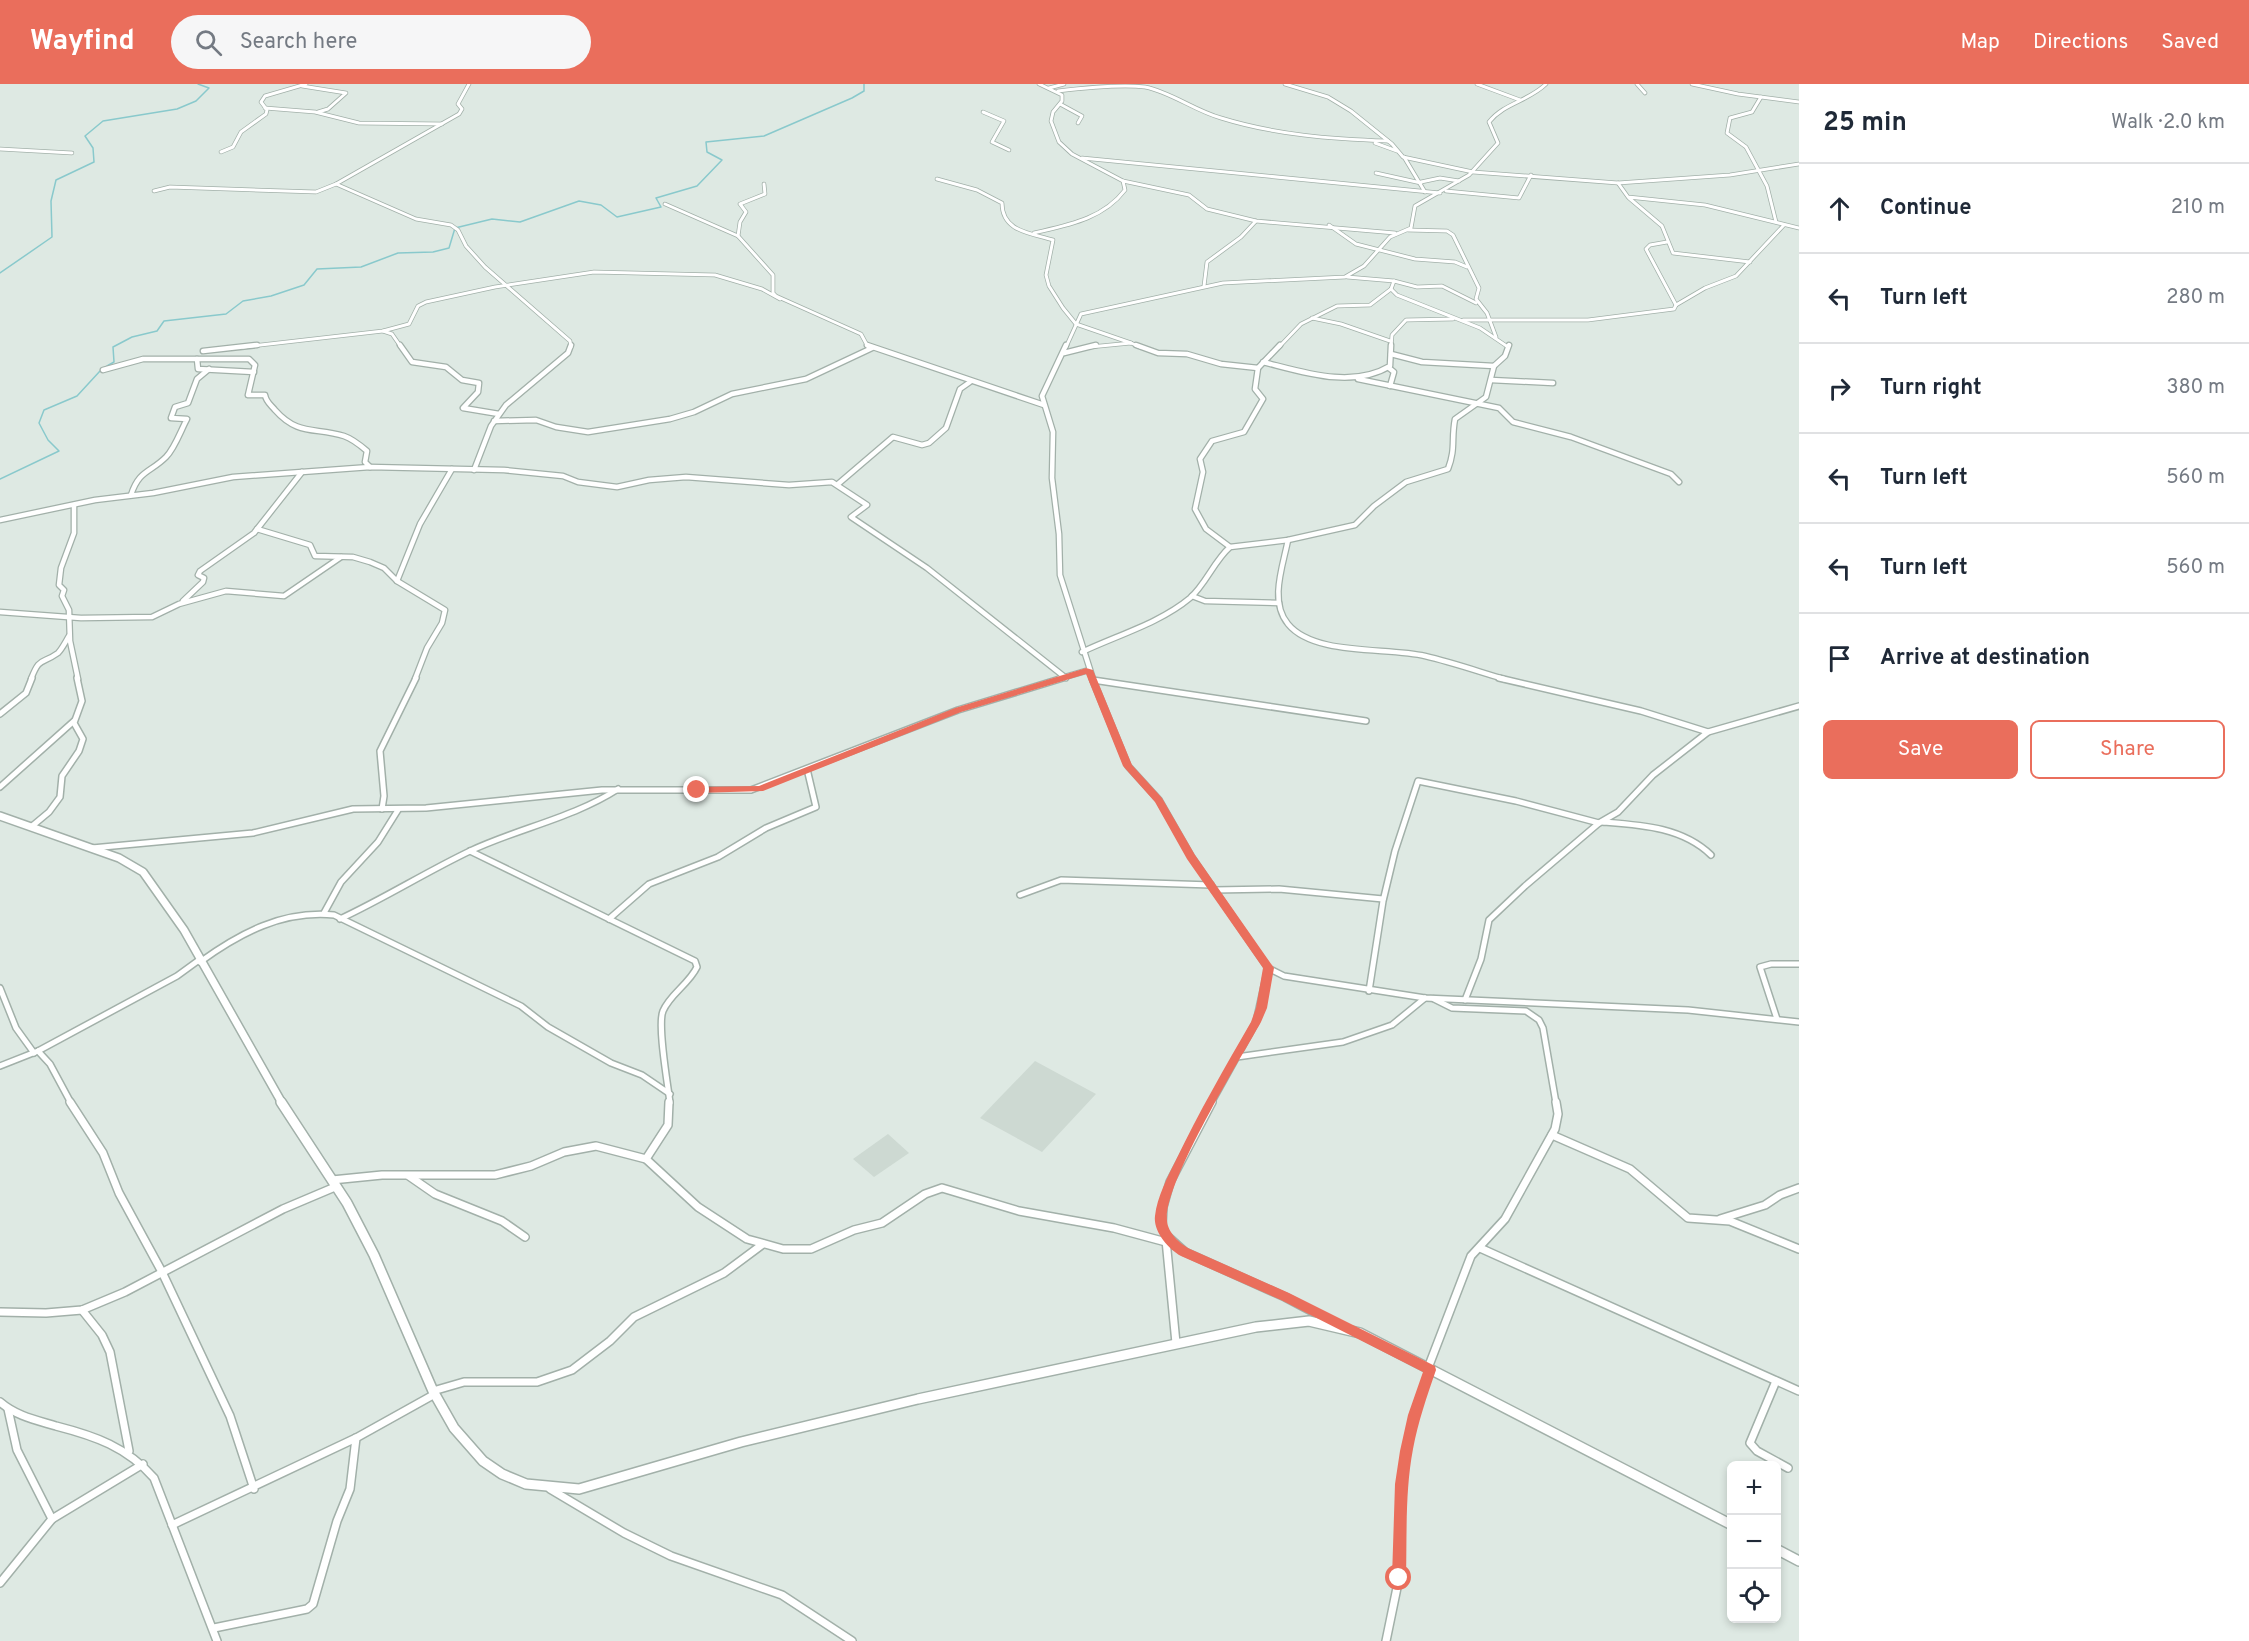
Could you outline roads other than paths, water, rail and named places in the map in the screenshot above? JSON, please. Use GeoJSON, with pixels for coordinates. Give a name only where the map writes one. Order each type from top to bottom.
{"type":"FeatureCollection","features":[{"type":"Feature","properties":{"kind":"street"},"geometry":{"type":"LineString","coordinates":[[221,152],[233,147],[241,132],[266,114],[261,102],[267,94],[306,84]]}},
{"type":"Feature","properties":{"kind":"street"},"geometry":{"type":"LineString","coordinates":[[154,191],[170,187],[316,192],[336,184],[462,111],[458,104],[469,84]]}},
{"type":"Feature","properties":{"kind":"street"},"geometry":{"type":"LineString","coordinates":[[1040,84],[1058,92],[1088,87],[1145,87],[1219,118],[1271,131],[1317,139],[1388,141]]}},
{"type":"Feature","properties":{"kind":"street"},"geometry":{"type":"LineString","coordinates":[[1048,88],[1064,84]]}},
{"type":"Feature","properties":{"kind":"street"},"geometry":{"type":"LineString","coordinates":[[1285,84],[1332,99],[1356,114],[1404,157],[1421,182],[1428,198]]}},
{"type":"Feature","properties":{"kind":"street"},"geometry":{"type":"LineString","coordinates":[[1477,84],[1520,100]]}},
{"type":"Feature","properties":{"kind":"street"},"geometry":{"type":"LineString","coordinates":[[1406,230],[1413,224],[1413,210],[1428,198],[1442,192],[1473,172],[1498,142],[1489,120],[1520,100],[1540,92],[1546,84]]}},
{"type":"Feature","properties":{"kind":"street"},"geometry":{"type":"LineString","coordinates":[[1637,84],[1638,88],[1645,93]]}},
{"type":"Feature","properties":{"kind":"street"},"geometry":{"type":"LineString","coordinates":[[1692,84],[1799,102]]}},
{"type":"Feature","properties":{"kind":"street"},"geometry":{"type":"LineString","coordinates":[[295,86],[346,93],[328,109],[317,112]]}},
{"type":"Feature","properties":{"kind":"street"},"geometry":{"type":"LineString","coordinates":[[1058,92],[1063,99],[1052,114],[1051,124],[1059,142],[1078,157],[1123,181],[1190,195],[1207,209],[1256,221],[1329,225],[1397,233]]}},
{"type":"Feature","properties":{"kind":"street"},"geometry":{"type":"LineString","coordinates":[[1761,97],[1752,112],[1730,118],[1726,128],[1728,136],[1743,142],[1767,186],[1776,222]]}},
{"type":"Feature","properties":{"kind":"street"},"geometry":{"type":"LineString","coordinates":[[1060,104],[1082,116],[1078,123]]}},
{"type":"Feature","properties":{"kind":"street"},"geometry":{"type":"LineString","coordinates":[[265,108],[317,112],[359,123],[442,124]]}},
{"type":"Feature","properties":{"kind":"street"},"geometry":{"type":"LineString","coordinates":[[983,112],[1004,121],[992,142],[1009,150]]}},
{"type":"Feature","properties":{"kind":"street"},"geometry":{"type":"LineString","coordinates":[[1369,141],[1399,152]]}},
{"type":"Feature","properties":{"kind":"street"},"geometry":{"type":"LineString","coordinates":[[0,149],[72,153]]}},
{"type":"Feature","properties":{"kind":"street"},"geometry":{"type":"LineString","coordinates":[[1078,157],[1520,198],[1531,176]]}},
{"type":"Feature","properties":{"kind":"street"},"geometry":{"type":"LineString","coordinates":[[1404,157],[1473,172],[1618,183],[1730,175],[1799,164]]}},
{"type":"Feature","properties":{"kind":"street"},"geometry":{"type":"LineString","coordinates":[[1376,173],[1421,182],[1440,178],[1459,181]]}},
{"type":"Feature","properties":{"kind":"street"},"geometry":{"type":"LineString","coordinates":[[937,179],[971,188],[996,198],[1004,205],[1002,213],[1012,228],[1053,240],[1047,265],[1047,281],[1076,324],[1158,353],[1187,354],[1221,364],[1258,368]]}},
{"type":"Feature","properties":{"kind":"street"},"geometry":{"type":"LineString","coordinates":[[1123,181],[1125,190]]}},
{"type":"Feature","properties":{"kind":"street"},"geometry":{"type":"LineString","coordinates":[[1618,183],[1628,197],[1662,226],[1671,251],[1676,254],[1750,262]]}},
{"type":"Feature","properties":{"kind":"street"},"geometry":{"type":"LineString","coordinates":[[336,184],[416,219],[451,225],[458,230],[466,246],[480,262],[565,335],[572,346],[568,353],[530,383],[499,414],[474,470]]}},
{"type":"Feature","properties":{"kind":"street"},"geometry":{"type":"LineString","coordinates":[[738,236],[740,222],[746,212],[740,204],[765,194],[764,184]]}},
{"type":"Feature","properties":{"kind":"street"},"geometry":{"type":"LineString","coordinates":[[1032,234],[1091,216],[1116,202],[1125,190],[1140,186]]}},
{"type":"Feature","properties":{"kind":"street"},"geometry":{"type":"LineString","coordinates":[[1628,197],[1705,206],[1799,228]]}},
{"type":"Feature","properties":{"kind":"street"},"geometry":{"type":"LineString","coordinates":[[665,204],[738,236],[773,275],[773,293],[780,299]]}},
{"type":"Feature","properties":{"kind":"street"},"geometry":{"type":"LineString","coordinates":[[1204,286],[1207,278],[1206,262],[1241,237],[1256,221]]}},
{"type":"Feature","properties":{"kind":"street"},"geometry":{"type":"LineString","coordinates":[[1329,225],[1331,230],[1356,244],[1381,248],[1415,259],[1455,262],[1468,268]]}},
{"type":"Feature","properties":{"kind":"street"},"geometry":{"type":"LineString","coordinates":[[1389,368],[1390,341],[1396,328],[1406,320],[1613,318],[1671,310],[1705,288],[1736,276],[1784,225]]}},
{"type":"Feature","properties":{"kind":"street"},"geometry":{"type":"LineString","coordinates":[[1345,277],[1364,266],[1397,233],[1406,230],[1450,232],[1479,288],[1475,298],[1489,320],[1496,337]]}},
{"type":"Feature","properties":{"kind":"street"},"geometry":{"type":"LineString","coordinates":[[1667,242],[1650,245],[1646,249],[1676,305]]}},
{"type":"Feature","properties":{"kind":"street"},"geometry":{"type":"LineString","coordinates":[[1364,266],[1372,280]]}},
{"type":"Feature","properties":{"kind":"street"},"geometry":{"type":"LineString","coordinates":[[203,351],[383,331],[409,324],[410,318],[422,304],[507,285],[594,272],[702,273],[762,289],[861,334],[872,348],[1044,405]]}},
{"type":"Feature","properties":{"kind":"street"},"geometry":{"type":"LineString","coordinates":[[1479,304],[1442,286],[1417,287],[1394,281],[1345,277],[1252,280],[1204,286],[1084,312],[1042,396],[1050,415],[1053,432],[1052,478],[1059,534],[1060,575],[1082,652],[1128,766],[1159,801],[1213,888],[1268,968],[1284,976],[1369,991],[1434,999],[1688,1010],[1799,1022]]}},
{"type":"Feature","properties":{"kind":"street"},"geometry":{"type":"LineString","coordinates":[[1230,547],[1206,528],[1195,509],[1204,469],[1200,459],[1212,441],[1239,435],[1247,429],[1263,399],[1255,389],[1258,368],[1301,324],[1337,306],[1371,305],[1391,289],[1394,281]]}},
{"type":"Feature","properties":{"kind":"street"},"geometry":{"type":"LineString","coordinates":[[1391,289],[1397,295],[1496,337],[1510,347],[1502,360],[1494,366],[1422,362],[1391,354]]}},
{"type":"Feature","properties":{"kind":"street"},"geometry":{"type":"LineString","coordinates":[[1312,318],[1346,325],[1390,341]]}},
{"type":"Feature","properties":{"kind":"street"},"geometry":{"type":"LineString","coordinates":[[383,331],[392,334],[412,362],[446,367],[462,380],[479,383],[478,392],[463,408],[499,414]]}},
{"type":"Feature","properties":{"kind":"street"},"geometry":{"type":"LineString","coordinates":[[1064,353],[1103,344],[1131,343]]}},
{"type":"Feature","properties":{"kind":"street"},"geometry":{"type":"LineString","coordinates":[[495,421],[536,420],[564,429],[588,432],[670,418],[694,412],[732,394],[806,379],[872,348]]}},
{"type":"Feature","properties":{"kind":"street"},"geometry":{"type":"LineString","coordinates":[[103,370],[142,359],[249,359],[255,365],[248,394],[265,395],[265,401],[300,431],[332,432],[357,442],[367,451],[365,462],[370,467]]}},
{"type":"Feature","properties":{"kind":"street"},"geometry":{"type":"LineString","coordinates":[[197,359],[197,369],[254,372]]}},
{"type":"Feature","properties":{"kind":"street"},"geometry":{"type":"LineString","coordinates":[[1263,362],[1477,402],[1502,410],[1513,422],[1571,438],[1671,474],[1679,482]]}},
{"type":"Feature","properties":{"kind":"street"},"geometry":{"type":"LineString","coordinates":[[1082,652],[1130,629],[1150,624],[1192,596],[1221,554],[1230,547],[1288,540],[1355,525],[1374,506],[1406,482],[1448,469],[1455,451],[1452,434],[1455,418],[1485,397],[1494,366]]}},
{"type":"Feature","properties":{"kind":"street"},"geometry":{"type":"LineString","coordinates":[[1356,378],[1389,368]]}},
{"type":"Feature","properties":{"kind":"street"},"geometry":{"type":"LineString","coordinates":[[1389,368],[1394,372],[1390,386]]}},
{"type":"Feature","properties":{"kind":"street"},"geometry":{"type":"LineString","coordinates":[[131,495],[135,482],[168,454],[187,419],[171,418],[175,407],[188,403],[197,379],[209,369]]}},
{"type":"Feature","properties":{"kind":"street"},"geometry":{"type":"LineString","coordinates":[[1491,380],[1553,383]]}},
{"type":"Feature","properties":{"kind":"street"},"geometry":{"type":"LineString","coordinates":[[0,520],[234,477],[370,467],[532,472],[617,487],[649,480],[686,477],[768,484],[838,484],[893,437],[922,445],[929,443],[946,428],[960,389],[971,381]]}},
{"type":"Feature","properties":{"kind":"street"},"geometry":{"type":"LineString","coordinates":[[397,581],[420,524],[452,469]]}},
{"type":"Feature","properties":{"kind":"street"},"geometry":{"type":"LineString","coordinates":[[182,603],[204,580],[198,575],[200,572],[239,545],[257,529],[302,472]]}},
{"type":"Feature","properties":{"kind":"street"},"geometry":{"type":"LineString","coordinates":[[838,484],[845,492],[868,507],[851,515],[851,518],[927,568],[1066,678]]}},
{"type":"Feature","properties":{"kind":"street"},"geometry":{"type":"LineString","coordinates":[[0,787],[74,721],[82,701],[69,618],[63,590],[59,585],[61,567],[74,533],[74,505]]}},
{"type":"Feature","properties":{"kind":"street"},"geometry":{"type":"LineString","coordinates":[[257,529],[310,545],[315,556],[356,557],[378,565],[397,581],[436,602],[446,613],[379,753],[380,778],[385,800],[382,809]]}},
{"type":"Feature","properties":{"kind":"street"},"geometry":{"type":"LineString","coordinates":[[1288,540],[1279,603],[1288,625],[1316,640],[1342,646],[1412,652],[1480,670],[1527,686],[1630,708],[1708,732]]}},
{"type":"Feature","properties":{"kind":"street"},"geometry":{"type":"LineString","coordinates":[[0,612],[69,618],[152,617],[182,603],[228,591],[284,596],[343,557]]}},
{"type":"Feature","properties":{"kind":"street"},"geometry":{"type":"LineString","coordinates":[[1192,596],[1205,601],[1279,603]]}},
{"type":"Feature","properties":{"kind":"street"},"geometry":{"type":"LineString","coordinates":[[0,714],[26,693],[37,665],[43,659],[58,652],[70,635]]}},
{"type":"Feature","properties":{"kind":"street"},"geometry":{"type":"LineString","coordinates":[[91,848],[253,833],[346,810],[398,810],[618,789],[751,790],[958,710],[1089,670]]}},
{"type":"Feature","properties":{"kind":"street"},"geometry":{"type":"LineString","coordinates":[[1093,680],[1366,722]]}},
{"type":"Feature","properties":{"kind":"street"},"geometry":{"type":"LineString","coordinates":[[1465,1000],[1481,959],[1489,920],[1600,822],[1618,812],[1653,775],[1708,732],[1799,706]]}},
{"type":"Feature","properties":{"kind":"street"},"geometry":{"type":"LineString","coordinates":[[31,827],[56,804],[62,791],[63,773],[81,748],[83,736],[74,721]]}},
{"type":"Feature","properties":{"kind":"street"},"geometry":{"type":"LineString","coordinates":[[609,919],[650,884],[667,879],[718,856],[766,828],[816,807],[817,802],[807,769]]}},
{"type":"Feature","properties":{"kind":"street"},"geometry":{"type":"LineString","coordinates":[[1369,991],[1383,899],[1395,851],[1418,781],[1524,803],[1600,822],[1677,832],[1703,847],[1711,855]]}},
{"type":"Feature","properties":{"kind":"street"},"geometry":{"type":"LineString","coordinates":[[340,919],[383,899],[470,851],[531,826],[593,805],[618,789]]}},
{"type":"Feature","properties":{"kind":"street"},"geometry":{"type":"LineString","coordinates":[[324,913],[341,882],[378,842],[398,810]]}},
{"type":"Feature","properties":{"kind":"street"},"geometry":{"type":"LineString","coordinates":[[0,816],[119,858],[143,872],[184,930],[270,1084],[347,1203],[374,1255],[434,1393],[454,1428],[483,1461],[502,1474],[526,1484],[579,1489],[741,1442],[981,1384],[1256,1327],[1309,1321],[1342,1327]]}},
{"type":"Feature","properties":{"kind":"street"},"geometry":{"type":"LineString","coordinates":[[470,851],[695,961],[697,967],[694,977],[663,1007],[661,1018],[670,1094],[668,1125],[646,1159]]}},
{"type":"Feature","properties":{"kind":"street"},"geometry":{"type":"LineString","coordinates":[[1020,895],[1060,880],[1213,888],[1278,888],[1383,899]]}},
{"type":"Feature","properties":{"kind":"street"},"geometry":{"type":"LineString","coordinates":[[0,1066],[36,1052],[177,976],[219,948],[253,930],[295,917],[324,913],[525,1008],[548,1027],[611,1063],[642,1075],[670,1094]]}},
{"type":"Feature","properties":{"kind":"street"},"geometry":{"type":"LineString","coordinates":[[1777,1019],[1760,967],[1772,964],[1799,964]]}},
{"type":"Feature","properties":{"kind":"street"},"geometry":{"type":"LineString","coordinates":[[1176,1343],[1166,1239],[1161,1215],[1173,1178],[1203,1114],[1237,1057],[1262,1008],[1268,968]]}},
{"type":"Feature","properties":{"kind":"street"},"geometry":{"type":"LineString","coordinates":[[0,988],[16,1029],[58,1076],[86,1130],[103,1153],[119,1193],[162,1272],[230,1416],[254,1489]]}},
{"type":"Feature","properties":{"kind":"street"},"geometry":{"type":"LineString","coordinates":[[1237,1057],[1343,1042],[1392,1025],[1425,998]]}},
{"type":"Feature","properties":{"kind":"street"},"geometry":{"type":"LineString","coordinates":[[1386,1641],[1399,1578],[1402,1484],[1406,1451],[1414,1415],[1429,1369],[1471,1256],[1520,1196],[1552,1135],[1558,1114],[1542,1023],[1526,1011],[1452,1008],[1434,999]]}},
{"type":"Feature","properties":{"kind":"street"},"geometry":{"type":"LineString","coordinates":[[1552,1135],[1630,1169],[1688,1218],[1719,1219],[1799,1249]]}},
{"type":"Feature","properties":{"kind":"street"},"geometry":{"type":"LineString","coordinates":[[0,1312],[46,1313],[82,1310],[125,1292],[333,1184],[408,1175],[495,1175],[531,1166],[564,1152],[596,1146],[646,1159],[698,1207],[747,1239],[796,1250],[811,1249],[854,1230],[882,1223],[925,1194],[942,1188],[1019,1211],[1166,1239],[1185,1252],[1285,1297],[1727,1523]]}},
{"type":"Feature","properties":{"kind":"street"},"geometry":{"type":"LineString","coordinates":[[408,1175],[435,1194],[496,1218],[525,1237]]}},
{"type":"Feature","properties":{"kind":"street"},"geometry":{"type":"LineString","coordinates":[[1719,1219],[1765,1205],[1780,1195],[1799,1188]]}},
{"type":"Feature","properties":{"kind":"street"},"geometry":{"type":"LineString","coordinates":[[172,1526],[254,1489],[356,1438],[434,1393],[464,1382],[537,1382],[572,1370],[610,1341],[634,1317],[715,1278],[763,1244]]}},
{"type":"Feature","properties":{"kind":"street"},"geometry":{"type":"LineString","coordinates":[[1479,1248],[1799,1391]]}},
{"type":"Feature","properties":{"kind":"street"},"geometry":{"type":"LineString","coordinates":[[82,1310],[102,1335],[110,1352],[129,1451]]}},
{"type":"Feature","properties":{"kind":"street"},"geometry":{"type":"LineString","coordinates":[[1776,1381],[1750,1443],[1757,1451],[1788,1468]]}},
{"type":"Feature","properties":{"kind":"street"},"geometry":{"type":"LineString","coordinates":[[0,1402],[21,1417],[94,1437],[129,1451],[143,1464],[154,1478],[214,1628],[217,1641]]}},
{"type":"Feature","properties":{"kind":"street"},"geometry":{"type":"LineString","coordinates":[[8,1409],[16,1450],[52,1519]]}},
{"type":"Feature","properties":{"kind":"street"},"geometry":{"type":"LineString","coordinates":[[214,1628],[307,1609],[313,1604],[337,1521],[350,1489],[356,1438]]}},
{"type":"Feature","properties":{"kind":"street"},"geometry":{"type":"LineString","coordinates":[[0,1583],[52,1519],[143,1464]]}},
{"type":"Feature","properties":{"kind":"street"},"geometry":{"type":"LineString","coordinates":[[546,1486],[622,1533],[672,1557],[714,1573],[770,1589],[793,1600],[814,1612],[852,1641]]}},
{"type":"Feature","properties":{"kind":"street"},"geometry":{"type":"LineString","coordinates":[[1781,1552],[1799,1561]]}},
{"type":"Feature","properties":{"kind":"waterway"},"geometry":{"type":"LineString","coordinates":[[0,273],[52,237],[51,201],[56,180],[94,162],[93,148],[85,136],[103,121],[177,109],[196,101],[209,88],[198,84]]}},
{"type":"Feature","properties":{"kind":"waterway"},"geometry":{"type":"LineString","coordinates":[[107,366],[114,362],[113,347],[132,337],[157,331],[164,321],[226,314],[243,301],[271,296],[304,285],[317,269],[361,267],[398,253],[433,252],[449,248],[455,228],[492,219],[520,222],[579,201],[601,205],[617,217],[661,207],[656,198],[697,186],[722,160],[707,152],[706,142],[764,136],[852,98],[864,91],[864,84]]}},
{"type":"Feature","properties":{"kind":"waterway"},"geometry":{"type":"LineString","coordinates":[[0,479],[59,451],[48,440],[39,423],[44,410],[77,396],[100,371]]}}]}
